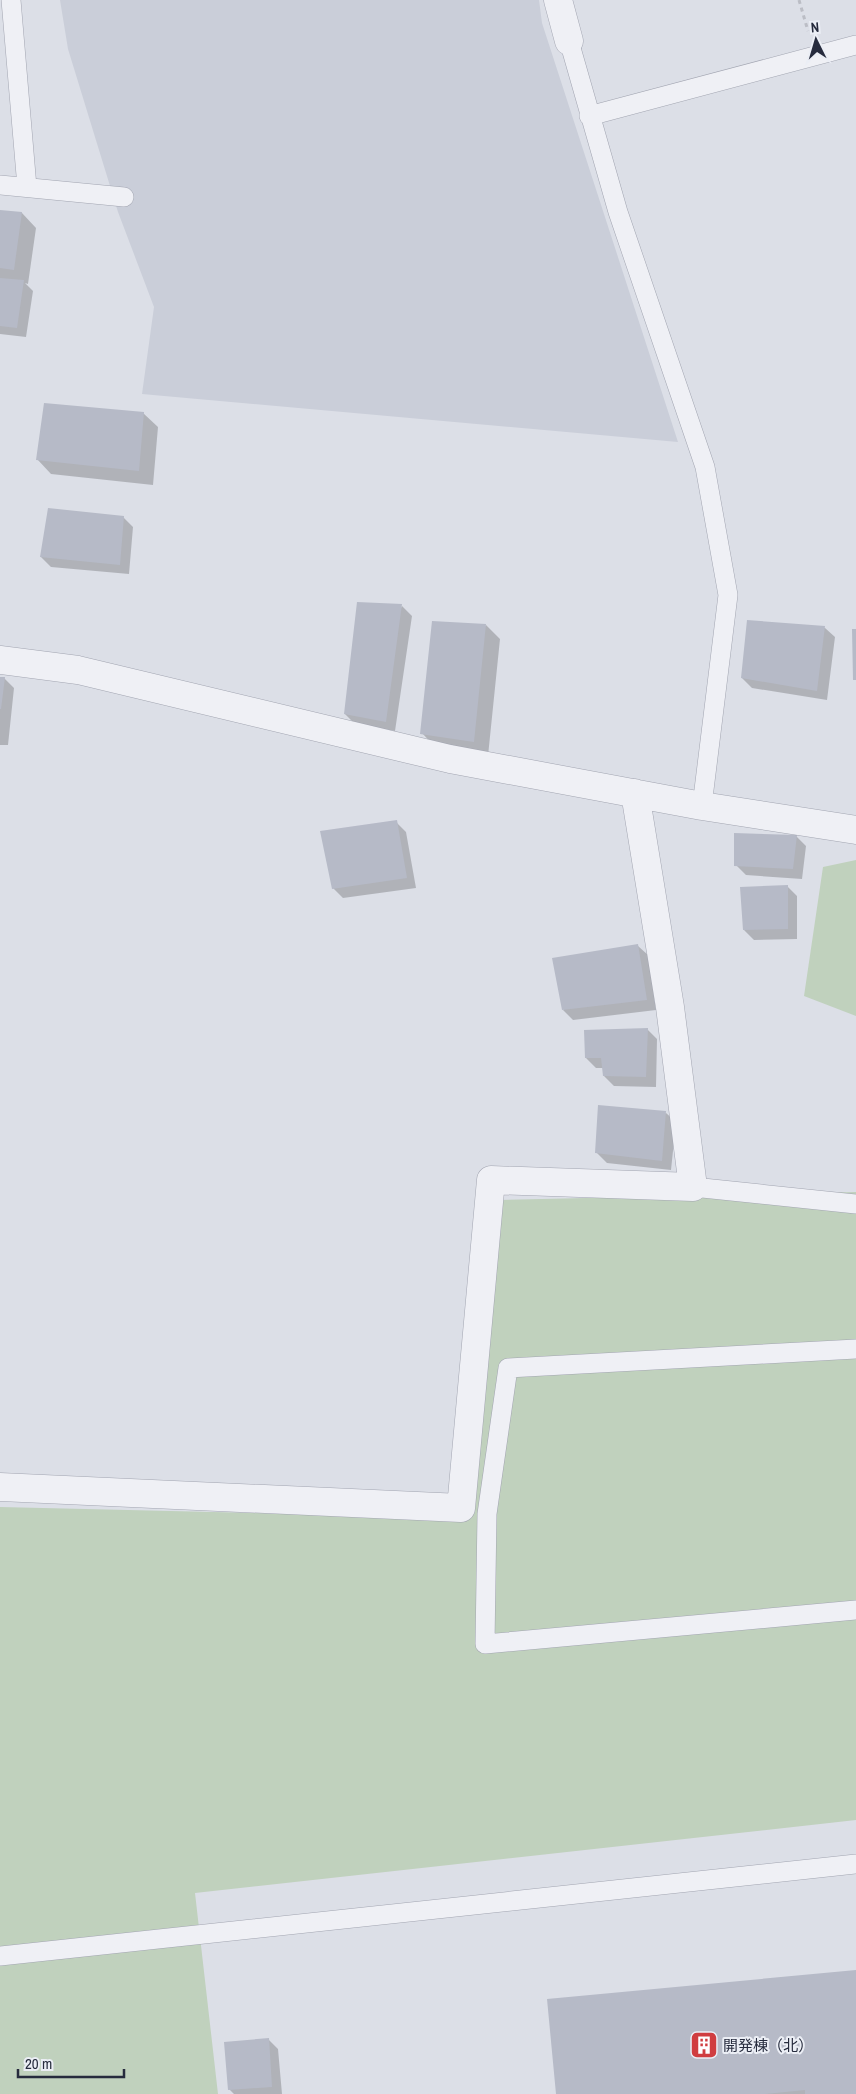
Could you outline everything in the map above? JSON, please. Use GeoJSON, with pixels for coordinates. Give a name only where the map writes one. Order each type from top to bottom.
{"type":"FeatureCollection","features":[{"type":"Feature","properties":{"kind":"street"},"geometry":{"type":"LineString","coordinates":[[558,0],[569,41]]}},
{"type":"Feature","properties":{"kind":"street"},"geometry":{"type":"LineString","coordinates":[[0,660],[78,670],[450,759],[702,806],[856,830]]}},
{"type":"Feature","properties":{"kind":"street"},"geometry":{"type":"LineString","coordinates":[[0,1487],[461,1508],[492,1180],[693,1187],[670,1007],[635,793]]}},
{"type":"Feature","properties":{"kind":"lane"},"geometry":{"type":"LineString","coordinates":[[11,0],[26,188]]}},
{"type":"Feature","properties":{"kind":"lane"},"geometry":{"type":"LineString","coordinates":[[569,41],[618,212],[705,467],[728,595],[702,806]]}},
{"type":"Feature","properties":{"kind":"lane"},"geometry":{"type":"LineString","coordinates":[[589,116],[856,45]]}},
{"type":"Feature","properties":{"kind":"lane"},"geometry":{"type":"LineString","coordinates":[[0,185],[124,197]]}},
{"type":"Feature","properties":{"kind":"lane"},"geometry":{"type":"LineString","coordinates":[[693,1187],[856,1204]]}},
{"type":"Feature","properties":{"kind":"lane"},"geometry":{"type":"LineString","coordinates":[[856,1349],[508,1368],[487,1514],[485,1644],[856,1610]]}},
{"type":"Feature","properties":{"kind":"lane"},"geometry":{"type":"LineString","coordinates":[[0,1956],[856,1864]]}},
{"type":"Feature","properties":{"kind":"shaded area"},"geometry":{"type":"Polygon","coordinates":[[[60,0],[539,0],[542,23],[678,442],[142,394],[154,307],[118,212],[68,49],[60,0]]]}},
{"type":"Feature","properties":{"kind":"green space"},"geometry":{"type":"Polygon","coordinates":[[[856,860],[856,1016],[804,996],[823,867],[856,860]]]}},
{"type":"Feature","properties":{"kind":"green space"},"geometry":{"type":"Polygon","coordinates":[[[856,1192],[856,1820],[195,1893],[218,2094],[0,2094],[0,1507],[462,1518],[499,1200],[856,1192]]]}},
{"type":"Feature","properties":{"kind":"building"},"geometry":{"type":"Polygon","coordinates":[[[0,210],[22,212],[14,270],[0,268],[0,210]]]}},
{"type":"Feature","properties":{"kind":"building"},"geometry":{"type":"Polygon","coordinates":[[[0,278],[24,280],[17,328],[0,326],[0,278]]]}},
{"type":"Feature","properties":{"kind":"building"},"geometry":{"type":"Polygon","coordinates":[[[44,403],[144,412],[139,471],[36,460],[44,403]]]}},
{"type":"Feature","properties":{"kind":"building"},"geometry":{"type":"Polygon","coordinates":[[[48,508],[124,516],[120,565],[40,557],[48,508]]]}},
{"type":"Feature","properties":{"kind":"building"},"geometry":{"type":"Polygon","coordinates":[[[357,602],[402,604],[386,722],[344,714],[357,602]]]}},
{"type":"Feature","properties":{"kind":"building"},"geometry":{"type":"Polygon","coordinates":[[[747,620],[825,626],[817,691],[741,678],[747,620]]]}},
{"type":"Feature","properties":{"kind":"building"},"geometry":{"type":"Polygon","coordinates":[[[432,621],[486,624],[474,742],[420,734],[432,621]]]}},
{"type":"Feature","properties":{"kind":"building"},"geometry":{"type":"Polygon","coordinates":[[[852,629],[856,629],[856,680],[853,680],[852,629]]]}},
{"type":"Feature","properties":{"kind":"building"},"geometry":{"type":"Polygon","coordinates":[[[0,677],[5,677],[1,709],[0,709],[0,677]]]}},
{"type":"Feature","properties":{"kind":"building"},"geometry":{"type":"Polygon","coordinates":[[[397,820],[407,878],[332,889],[320,831],[397,820]]]}},
{"type":"Feature","properties":{"kind":"building"},"geometry":{"type":"Polygon","coordinates":[[[734,833],[797,835],[793,869],[734,866],[734,833]]]}},
{"type":"Feature","properties":{"kind":"building"},"geometry":{"type":"Polygon","coordinates":[[[788,885],[788,929],[743,930],[740,887],[788,885]]]}},
{"type":"Feature","properties":{"kind":"building"},"geometry":{"type":"Polygon","coordinates":[[[638,944],[647,1000],[562,1010],[552,958],[638,944]]]}},
{"type":"Feature","properties":{"kind":"building"},"geometry":{"type":"Polygon","coordinates":[[[648,1028],[646,1077],[603,1076],[601,1058],[585,1058],[584,1030],[648,1028]]]}},
{"type":"Feature","properties":{"kind":"building"},"geometry":{"type":"Polygon","coordinates":[[[598,1105],[666,1111],[662,1161],[595,1153],[598,1105]]]}},
{"type":"Feature","properties":{"kind":"building","name":"開発棟（北）"},"geometry":{"type":"Polygon","coordinates":[[[856,1970],[856,2094],[805,2094],[805,2090],[765,2094],[556,2094],[547,1999],[856,1970]]]}},
{"type":"Feature","properties":{"kind":"building"},"geometry":{"type":"Polygon","coordinates":[[[269,2038],[272,2087],[228,2090],[224,2042],[269,2038]]]}},
{"type":"Feature","properties":{"kind":"place","name":"開発棟（北）"},"geometry":{"type":"Point","coordinates":[704,2045]}}]}
